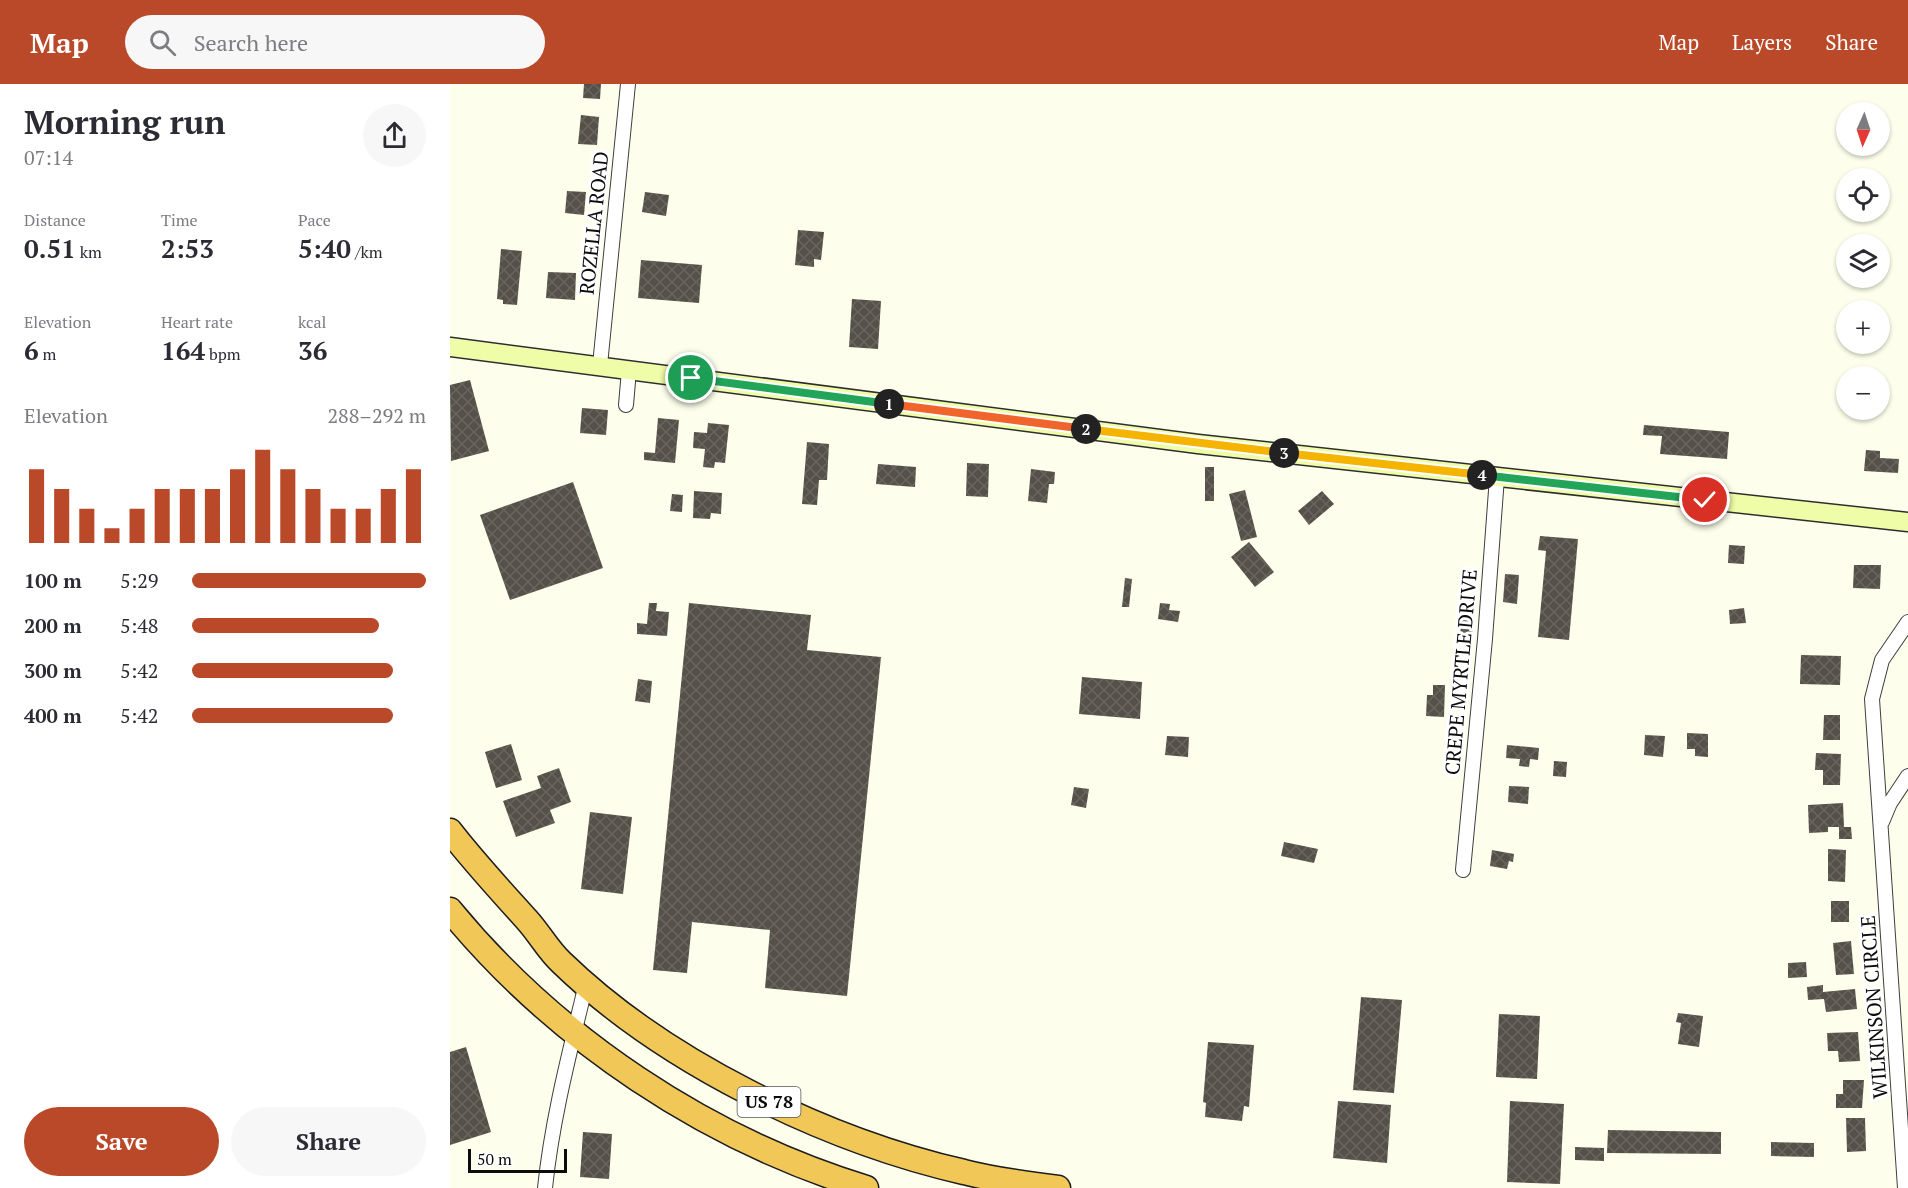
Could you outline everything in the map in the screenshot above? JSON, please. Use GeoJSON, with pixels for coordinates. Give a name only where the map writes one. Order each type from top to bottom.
{"type":"FeatureCollection","features":[{"type":"Feature","properties":{"kind":"highway","name":"US 78"},"geometry":{"type":"LineString","coordinates":[[450,831],[559,960],[624,1014],[696,1062],[782,1109],[827,1129],[919,1161],[964,1173],[1058,1188]]}},
{"type":"Feature","properties":{"kind":"highway","name":"US 78"},"geometry":{"type":"LineString","coordinates":[[450,910],[522,987],[574,1031],[634,1076],[718,1126],[804,1167],[866,1188]]}},
{"type":"Feature","properties":{"kind":"street","name":"ROZELLA ROAD"},"geometry":{"type":"LineString","coordinates":[[600,365],[628,84]]}},
{"type":"Feature","properties":{"kind":"street"},"geometry":{"type":"LineString","coordinates":[[450,346],[1198,444],[1908,522]]}},
{"type":"Feature","properties":{"kind":"street"},"geometry":{"type":"LineString","coordinates":[[626,405],[629,369]]}},
{"type":"Feature","properties":{"kind":"street","name":"CREPE MYRTLE DRIVE"},"geometry":{"type":"LineString","coordinates":[[1463,870],[1485,639],[1497,477]]}},
{"type":"Feature","properties":{"kind":"street","name":"WILKINSON CIRCLE"},"geometry":{"type":"LineString","coordinates":[[1905,1188],[1872,699],[1882,660],[1908,622]]}},
{"type":"Feature","properties":{"kind":"street","name":"WILKINSON CIRCLE"},"geometry":{"type":"LineString","coordinates":[[1881,824],[1890,803],[1908,776]]}},
{"type":"Feature","properties":{"kind":"street"},"geometry":{"type":"LineString","coordinates":[[545,1188],[547,1165],[574,1031],[586,984]]}},
{"type":"Feature","properties":{"kind":"building"},"geometry":{"type":"Polygon","coordinates":[[[584,84],[601,84],[600,99],[583,98],[584,84]]]}},
{"type":"Feature","properties":{"kind":"building"},"geometry":{"type":"Polygon","coordinates":[[[581,115],[599,117],[597,145],[578,144],[581,115]]]}},
{"type":"Feature","properties":{"kind":"building"},"geometry":{"type":"Polygon","coordinates":[[[567,191],[586,192],[584,215],[565,213],[567,191]]]}},
{"type":"Feature","properties":{"kind":"building"},"geometry":{"type":"Polygon","coordinates":[[[645,192],[669,195],[666,216],[642,212],[645,192]]]}},
{"type":"Feature","properties":{"kind":"building"},"geometry":{"type":"Polygon","coordinates":[[[798,230],[824,232],[821,260],[814,259],[814,267],[795,265],[798,230]]]}},
{"type":"Feature","properties":{"kind":"building"},"geometry":{"type":"Polygon","coordinates":[[[501,249],[522,251],[517,305],[503,304],[503,300],[497,299],[501,249]]]}},
{"type":"Feature","properties":{"kind":"building"},"geometry":{"type":"Polygon","coordinates":[[[641,260],[702,265],[699,303],[638,298],[641,260]]]}},
{"type":"Feature","properties":{"kind":"building"},"geometry":{"type":"Polygon","coordinates":[[[548,272],[576,273],[575,300],[546,298],[548,272]]]}},
{"type":"Feature","properties":{"kind":"building"},"geometry":{"type":"Polygon","coordinates":[[[852,299],[881,301],[878,349],[849,347],[852,299]]]}},
{"type":"Feature","properties":{"kind":"building"},"geometry":{"type":"Polygon","coordinates":[[[470,380],[489,451],[451,461],[450,385],[470,380]]]}},
{"type":"Feature","properties":{"kind":"building"},"geometry":{"type":"Polygon","coordinates":[[[582,408],[608,410],[606,435],[580,433],[582,408]]]}},
{"type":"Feature","properties":{"kind":"building"},"geometry":{"type":"Polygon","coordinates":[[[658,418],[679,420],[675,463],[644,460],[644,452],[655,453],[658,418]]]}},
{"type":"Feature","properties":{"kind":"building"},"geometry":{"type":"Polygon","coordinates":[[[708,423],[729,425],[725,463],[715,462],[714,468],[703,467],[705,449],[693,448],[694,432],[707,433],[708,423]]]}},
{"type":"Feature","properties":{"kind":"building"},"geometry":{"type":"Polygon","coordinates":[[[1644,425],[1729,432],[1727,459],[1660,454],[1662,436],[1643,435],[1644,425]]]}},
{"type":"Feature","properties":{"kind":"building"},"geometry":{"type":"Polygon","coordinates":[[[807,442],[829,444],[827,480],[819,480],[817,505],[802,504],[807,442]]]}},
{"type":"Feature","properties":{"kind":"building"},"geometry":{"type":"Polygon","coordinates":[[[1866,450],[1880,451],[1880,458],[1899,459],[1898,473],[1864,471],[1866,450]]]}},
{"type":"Feature","properties":{"kind":"building"},"geometry":{"type":"Polygon","coordinates":[[[967,463],[989,464],[988,497],[966,496],[967,463]]]}},
{"type":"Feature","properties":{"kind":"building"},"geometry":{"type":"Polygon","coordinates":[[[878,464],[916,467],[915,487],[876,484],[878,464]]]}},
{"type":"Feature","properties":{"kind":"building"},"geometry":{"type":"Polygon","coordinates":[[[1205,467],[1214,467],[1214,501],[1205,501],[1205,467]]]}},
{"type":"Feature","properties":{"kind":"building"},"geometry":{"type":"Polygon","coordinates":[[[1031,469],[1055,472],[1054,484],[1049,484],[1047,503],[1028,501],[1031,469]]]}},
{"type":"Feature","properties":{"kind":"building"},"geometry":{"type":"Polygon","coordinates":[[[573,482],[603,568],[510,600],[480,515],[573,482]]]}},
{"type":"Feature","properties":{"kind":"building"},"geometry":{"type":"Polygon","coordinates":[[[1245,490],[1257,537],[1241,541],[1229,494],[1245,490]]]}},
{"type":"Feature","properties":{"kind":"building"},"geometry":{"type":"Polygon","coordinates":[[[694,491],[722,493],[721,514],[711,513],[710,519],[693,518],[694,491]]]}},
{"type":"Feature","properties":{"kind":"building"},"geometry":{"type":"Polygon","coordinates":[[[1322,491],[1334,504],[1309,525],[1298,511],[1322,491]]]}},
{"type":"Feature","properties":{"kind":"building"},"geometry":{"type":"Polygon","coordinates":[[[672,494],[683,495],[682,512],[670,511],[672,494]]]}},
{"type":"Feature","properties":{"kind":"building"},"geometry":{"type":"Polygon","coordinates":[[[1540,536],[1578,539],[1569,640],[1538,637],[1546,551],[1538,550],[1540,536]]]}},
{"type":"Feature","properties":{"kind":"building"},"geometry":{"type":"Polygon","coordinates":[[[1249,542],[1274,572],[1255,587],[1231,557],[1249,542]]]}},
{"type":"Feature","properties":{"kind":"building"},"geometry":{"type":"Polygon","coordinates":[[[1729,545],[1745,546],[1744,564],[1728,563],[1729,545]]]}},
{"type":"Feature","properties":{"kind":"building"},"geometry":{"type":"Polygon","coordinates":[[[1854,565],[1881,565],[1880,589],[1853,588],[1854,565]]]}},
{"type":"Feature","properties":{"kind":"building"},"geometry":{"type":"Polygon","coordinates":[[[1505,574],[1519,575],[1517,604],[1503,602],[1505,574]]]}},
{"type":"Feature","properties":{"kind":"building"},"geometry":{"type":"Polygon","coordinates":[[[1125,578],[1132,579],[1129,607],[1122,607],[1125,578]]]}},
{"type":"Feature","properties":{"kind":"building"},"geometry":{"type":"Polygon","coordinates":[[[649,603],[657,603],[656,611],[669,612],[667,636],[637,634],[637,623],[647,624],[649,603]]]}},
{"type":"Feature","properties":{"kind":"building"},"geometry":{"type":"Polygon","coordinates":[[[689,603],[811,615],[807,650],[881,657],[847,996],[765,988],[770,930],[692,922],[687,973],[653,970],[689,603]]]}},
{"type":"Feature","properties":{"kind":"building"},"geometry":{"type":"Polygon","coordinates":[[[1160,603],[1170,604],[1169,610],[1180,611],[1178,622],[1158,619],[1160,603]]]}},
{"type":"Feature","properties":{"kind":"building"},"geometry":{"type":"Polygon","coordinates":[[[1744,608],[1746,623],[1730,624],[1729,610],[1744,608]]]}},
{"type":"Feature","properties":{"kind":"building"},"geometry":{"type":"Polygon","coordinates":[[[1461,619],[1473,620],[1472,641],[1460,641],[1461,619]]]}},
{"type":"Feature","properties":{"kind":"building"},"geometry":{"type":"Polygon","coordinates":[[[1801,655],[1841,656],[1840,685],[1800,684],[1801,655]]]}},
{"type":"Feature","properties":{"kind":"building"},"geometry":{"type":"Polygon","coordinates":[[[1082,677],[1142,682],[1140,719],[1079,714],[1082,677]]]}},
{"type":"Feature","properties":{"kind":"building"},"geometry":{"type":"Polygon","coordinates":[[[638,679],[652,681],[650,703],[635,701],[638,679]]]}},
{"type":"Feature","properties":{"kind":"building"},"geometry":{"type":"Polygon","coordinates":[[[1433,685],[1445,685],[1444,717],[1426,716],[1427,695],[1433,695],[1433,685]]]}},
{"type":"Feature","properties":{"kind":"building"},"geometry":{"type":"Polygon","coordinates":[[[1824,715],[1840,715],[1840,740],[1823,740],[1824,715]]]}},
{"type":"Feature","properties":{"kind":"building"},"geometry":{"type":"Polygon","coordinates":[[[1687,733],[1708,734],[1708,757],[1695,756],[1695,749],[1687,749],[1687,733]]]}},
{"type":"Feature","properties":{"kind":"building"},"geometry":{"type":"Polygon","coordinates":[[[1645,735],[1665,736],[1663,757],[1644,755],[1645,735]]]}},
{"type":"Feature","properties":{"kind":"building"},"geometry":{"type":"Polygon","coordinates":[[[1167,736],[1189,737],[1188,757],[1165,755],[1167,736]]]}},
{"type":"Feature","properties":{"kind":"building"},"geometry":{"type":"Polygon","coordinates":[[[511,744],[522,780],[496,788],[485,752],[511,744]]]}},
{"type":"Feature","properties":{"kind":"building"},"geometry":{"type":"Polygon","coordinates":[[[1507,745],[1539,748],[1538,760],[1530,759],[1529,767],[1519,766],[1520,759],[1506,758],[1507,745]]]}},
{"type":"Feature","properties":{"kind":"building"},"geometry":{"type":"Polygon","coordinates":[[[1816,753],[1841,754],[1840,785],[1823,785],[1823,770],[1815,770],[1816,753]]]}},
{"type":"Feature","properties":{"kind":"building"},"geometry":{"type":"Polygon","coordinates":[[[1554,761],[1567,762],[1566,777],[1553,776],[1554,761]]]}},
{"type":"Feature","properties":{"kind":"building"},"geometry":{"type":"Polygon","coordinates":[[[559,768],[571,802],[550,810],[555,823],[516,837],[503,801],[541,788],[537,776],[559,768]]]}},
{"type":"Feature","properties":{"kind":"building"},"geometry":{"type":"Polygon","coordinates":[[[1509,786],[1529,787],[1528,804],[1508,802],[1509,786]]]}},
{"type":"Feature","properties":{"kind":"building"},"geometry":{"type":"Polygon","coordinates":[[[1074,787],[1089,789],[1086,808],[1071,805],[1074,787]]]}},
{"type":"Feature","properties":{"kind":"building"},"geometry":{"type":"Polygon","coordinates":[[[1843,803],[1844,827],[1851,827],[1852,839],[1839,839],[1839,827],[1828,827],[1828,832],[1809,833],[1808,805],[1843,803]]]}},
{"type":"Feature","properties":{"kind":"building"},"geometry":{"type":"Polygon","coordinates":[[[590,812],[632,817],[623,894],[581,889],[590,812]]]}},
{"type":"Feature","properties":{"kind":"building"},"geometry":{"type":"Polygon","coordinates":[[[1284,842],[1318,849],[1314,863],[1281,856],[1284,842]]]}},
{"type":"Feature","properties":{"kind":"building"},"geometry":{"type":"Polygon","coordinates":[[[1828,849],[1846,850],[1845,882],[1828,881],[1828,849]]]}},
{"type":"Feature","properties":{"kind":"building"},"geometry":{"type":"Polygon","coordinates":[[[1492,850],[1514,854],[1513,862],[1509,861],[1507,869],[1490,866],[1492,850]]]}},
{"type":"Feature","properties":{"kind":"building"},"geometry":{"type":"Polygon","coordinates":[[[1831,901],[1849,901],[1849,922],[1831,922],[1831,901]]]}},
{"type":"Feature","properties":{"kind":"building"},"geometry":{"type":"Polygon","coordinates":[[[1851,941],[1854,974],[1836,975],[1833,943],[1851,941]]]}},
{"type":"Feature","properties":{"kind":"building"},"geometry":{"type":"Polygon","coordinates":[[[1806,962],[1807,977],[1788,978],[1788,963],[1806,962]]]}},
{"type":"Feature","properties":{"kind":"building"},"geometry":{"type":"Polygon","coordinates":[[[1823,985],[1823,992],[1855,989],[1857,1009],[1826,1012],[1824,999],[1808,1000],[1807,987],[1823,985]]]}},
{"type":"Feature","properties":{"kind":"building"},"geometry":{"type":"Polygon","coordinates":[[[1361,997],[1402,1000],[1394,1093],[1353,1090],[1361,997]]]}},
{"type":"Feature","properties":{"kind":"building"},"geometry":{"type":"Polygon","coordinates":[[[1678,1013],[1703,1016],[1699,1047],[1678,1044],[1681,1023],[1676,1022],[1678,1013]]]}},
{"type":"Feature","properties":{"kind":"building"},"geometry":{"type":"Polygon","coordinates":[[[1499,1014],[1540,1016],[1537,1079],[1496,1077],[1499,1014]]]}},
{"type":"Feature","properties":{"kind":"building"},"geometry":{"type":"Polygon","coordinates":[[[1858,1032],[1860,1061],[1839,1062],[1838,1051],[1828,1051],[1827,1033],[1858,1032]]]}},
{"type":"Feature","properties":{"kind":"building"},"geometry":{"type":"Polygon","coordinates":[[[1208,1042],[1254,1045],[1249,1107],[1244,1106],[1242,1121],[1205,1117],[1206,1103],[1203,1102],[1208,1042]]]}},
{"type":"Feature","properties":{"kind":"building"},"geometry":{"type":"Polygon","coordinates":[[[466,1047],[491,1132],[450,1145],[450,1052],[466,1047]]]}},
{"type":"Feature","properties":{"kind":"building"},"geometry":{"type":"Polygon","coordinates":[[[1843,1080],[1864,1080],[1862,1108],[1836,1108],[1836,1094],[1843,1094],[1843,1080]]]}},
{"type":"Feature","properties":{"kind":"building"},"geometry":{"type":"Polygon","coordinates":[[[1338,1101],[1391,1105],[1387,1163],[1333,1158],[1338,1101]]]}},
{"type":"Feature","properties":{"kind":"building"},"geometry":{"type":"Polygon","coordinates":[[[1510,1101],[1564,1104],[1560,1184],[1507,1182],[1510,1101]]]}},
{"type":"Feature","properties":{"kind":"building"},"geometry":{"type":"Polygon","coordinates":[[[1846,1118],[1865,1118],[1866,1151],[1847,1152],[1846,1118]]]}},
{"type":"Feature","properties":{"kind":"building"},"geometry":{"type":"Polygon","coordinates":[[[1608,1130],[1721,1132],[1721,1154],[1607,1153],[1608,1130]]]}},
{"type":"Feature","properties":{"kind":"building"},"geometry":{"type":"Polygon","coordinates":[[[583,1132],[612,1134],[609,1179],[580,1177],[583,1132]]]}},
{"type":"Feature","properties":{"kind":"building"},"geometry":{"type":"Polygon","coordinates":[[[1771,1142],[1814,1143],[1814,1157],[1771,1156],[1771,1142]]]}},
{"type":"Feature","properties":{"kind":"building"},"geometry":{"type":"Polygon","coordinates":[[[1575,1147],[1604,1148],[1604,1161],[1575,1160],[1575,1147]]]}},
{"type":"Feature","properties":{"kind":"route"},"geometry":{"type":"LineString","coordinates":[[691,378],[1198,444],[1705,500]]}}]}
